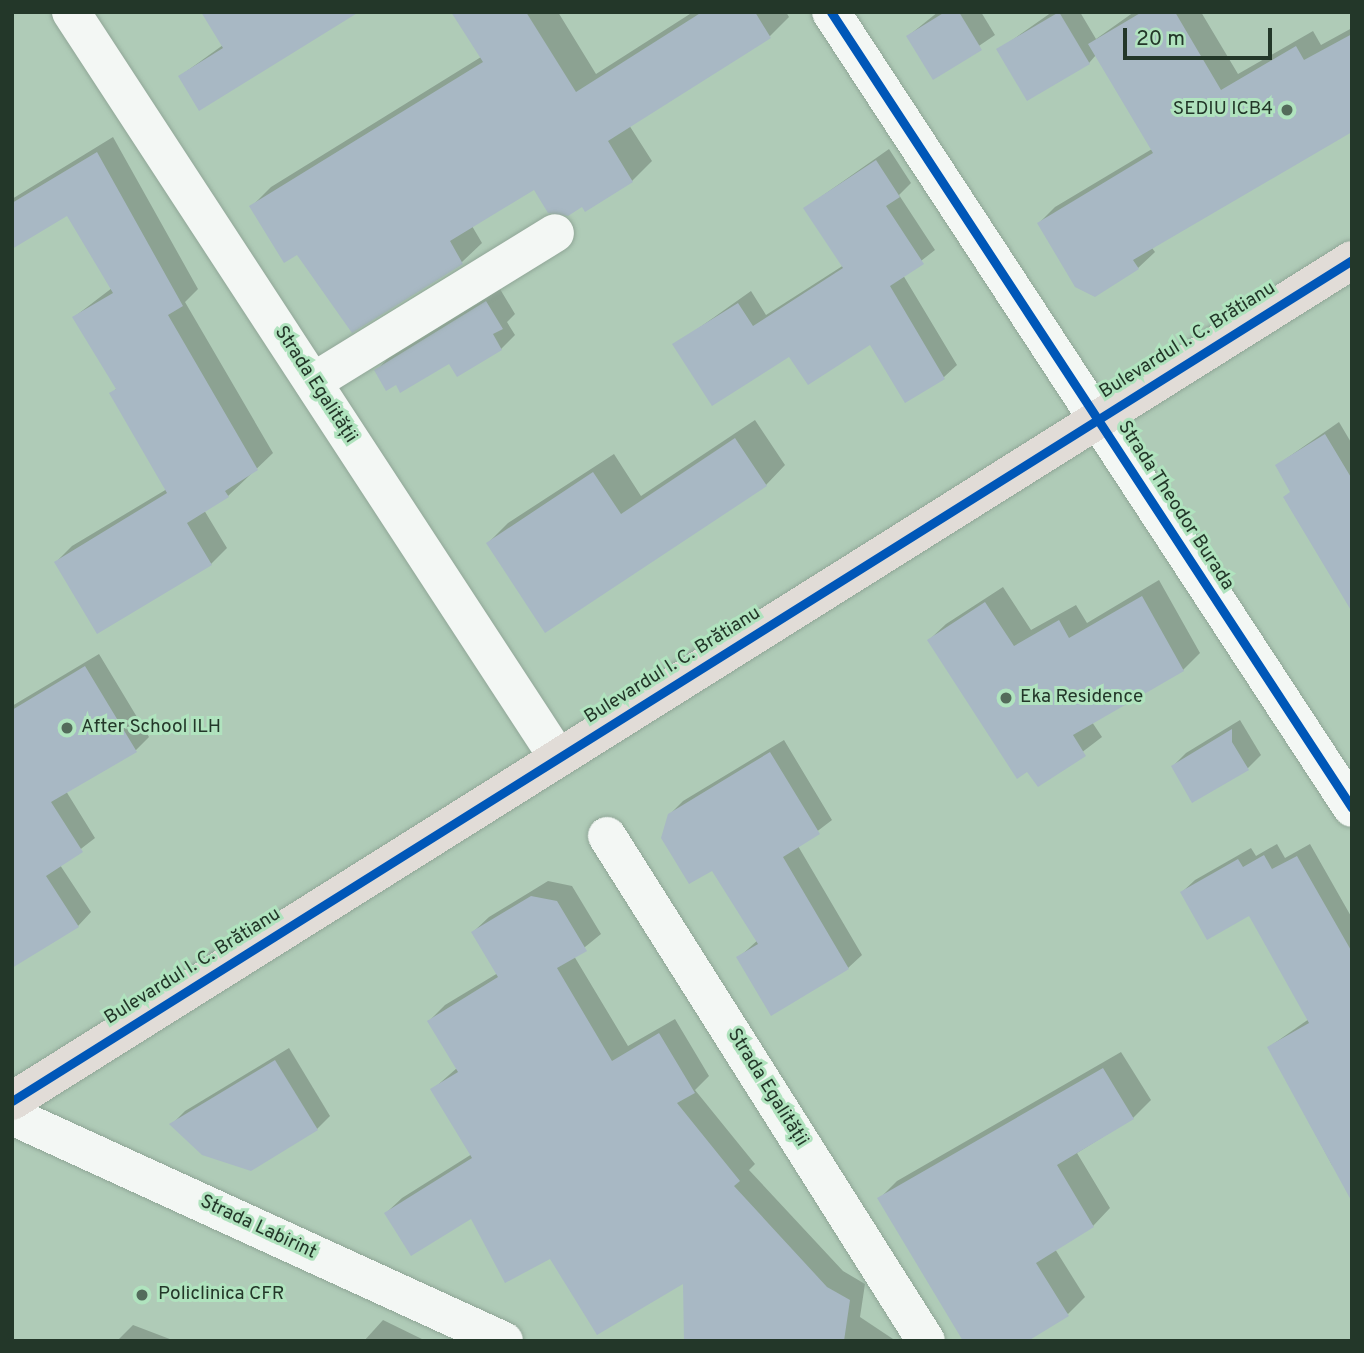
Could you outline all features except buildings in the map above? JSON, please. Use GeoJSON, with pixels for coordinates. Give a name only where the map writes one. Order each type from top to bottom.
{"type":"FeatureCollection","features":[{"type":"Feature","properties":{"kind":"main road","name":"Bulevardul I. C. Brătianu"},"geometry":{"type":"LineString","coordinates":[[12,1101],[1352,260]]}},
{"type":"Feature","properties":{"kind":"street","name":"Strada Egalității"},"geometry":{"type":"LineString","coordinates":[[71,12],[558,758]]}},
{"type":"Feature","properties":{"kind":"street","name":"Strada Theodor Burada"},"geometry":{"type":"LineString","coordinates":[[831,12],[1352,808]]}},
{"type":"Feature","properties":{"kind":"street"},"geometry":{"type":"LineString","coordinates":[[313,382],[555,233]]}},
{"type":"Feature","properties":{"kind":"street","name":"Strada Egalității"},"geometry":{"type":"LineString","coordinates":[[607,836],[926,1341]]}},
{"type":"Feature","properties":{"kind":"street","name":"Strada Labirint"},"geometry":{"type":"LineString","coordinates":[[12,1116],[504,1341]]}},
{"type":"Feature","properties":{"kind":"cycle path"},"geometry":{"type":"LineString","coordinates":[[831,12],[1352,808]]}},
{"type":"Feature","properties":{"kind":"cycle path"},"geometry":{"type":"LineString","coordinates":[[12,1101],[1352,260]]}},
{"type":"Feature","properties":{"kind":"place","name":"SEDIU ICB4"},"geometry":{"type":"Point","coordinates":[1287,110]}},
{"type":"Feature","properties":{"kind":"place","name":"Eka Residence"},"geometry":{"type":"Point","coordinates":[1006,698]}},
{"type":"Feature","properties":{"kind":"place","name":"After School ILH"},"geometry":{"type":"Point","coordinates":[67,728]}},
{"type":"Feature","properties":{"kind":"place","name":"Policlinica CFR"},"geometry":{"type":"Point","coordinates":[142,1295]}}]}
